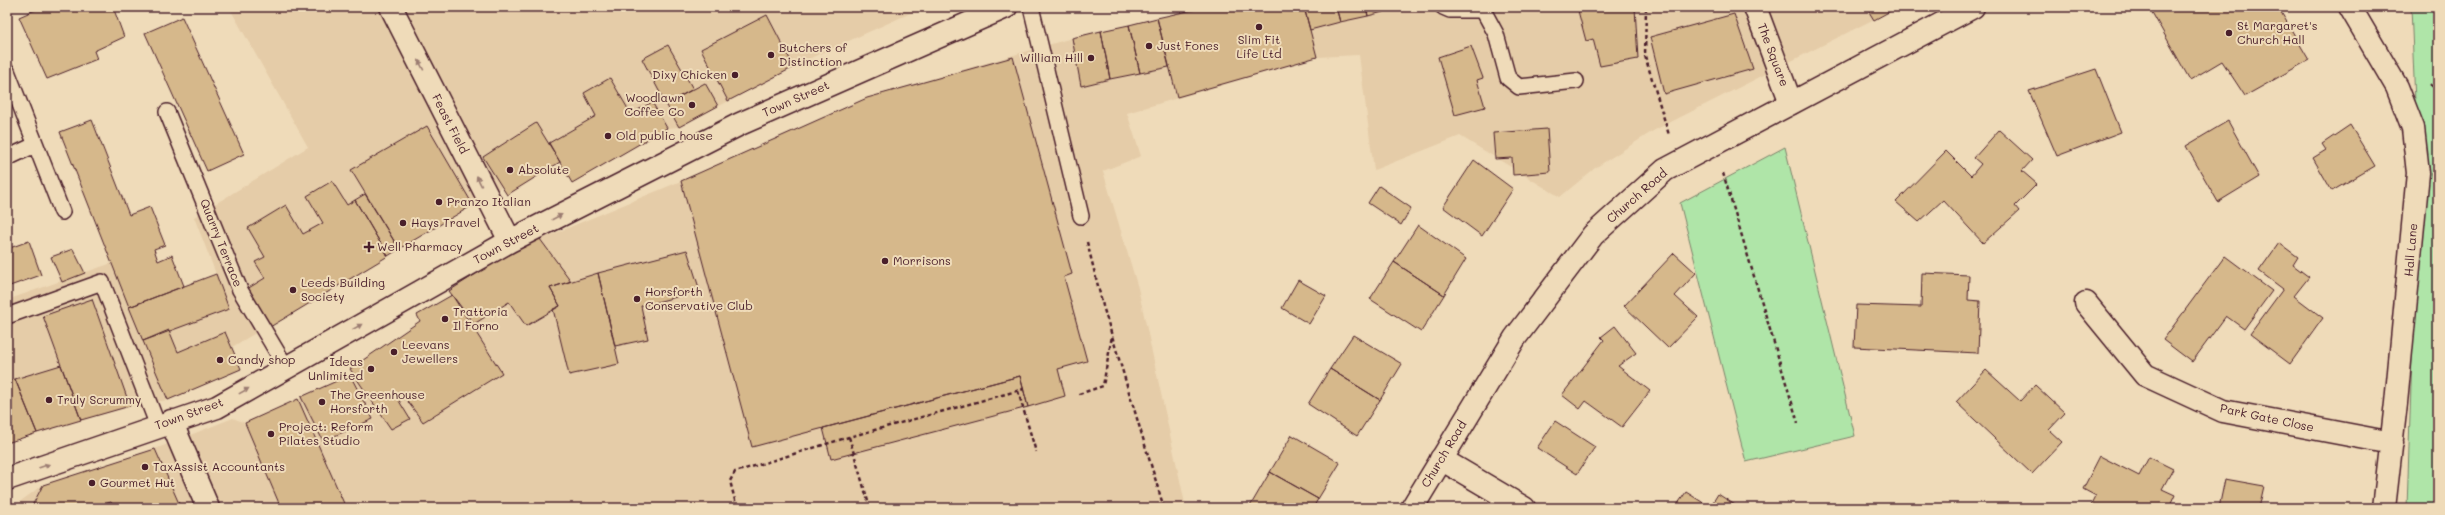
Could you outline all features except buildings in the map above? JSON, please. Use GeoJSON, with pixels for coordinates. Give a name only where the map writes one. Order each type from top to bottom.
{"type":"FeatureCollection","features":[{"type":"Feature","properties":{"kind":"street","name":"Feast Field"},"geometry":{"type":"LineString","coordinates":[[391,7],[510,241]]}},
{"type":"Feature","properties":{"kind":"street","name":"Town Street"},"geometry":{"type":"LineString","coordinates":[[7,479],[164,423],[217,407],[510,241],[740,124],[1006,7]]}},
{"type":"Feature","properties":{"kind":"street","name":"The Square"},"geometry":{"type":"LineString","coordinates":[[1755,7],[1791,103]]}},
{"type":"Feature","properties":{"kind":"street","name":"Church Road"},"geometry":{"type":"LineString","coordinates":[[1412,508],[1515,338],[1593,235],[1665,170],[1973,7]]}},
{"type":"Feature","properties":{"kind":"street","name":"Hall Lane"},"geometry":{"type":"LineString","coordinates":[[2350,7],[2397,87],[2413,128],[2418,173],[2392,442],[2384,508]]}},
{"type":"Feature","properties":{"kind":"street","name":"Park Gate Close"},"geometry":{"type":"LineString","coordinates":[[2086,303],[2145,375],[2224,411],[2392,442]]}},
{"type":"Feature","properties":{"kind":"street"},"geometry":{"type":"LineString","coordinates":[[164,423],[208,508]]}},
{"type":"Feature","properties":{"kind":"street"},"geometry":{"type":"LineString","coordinates":[[1442,459],[1524,508]]}},
{"type":"Feature","properties":{"kind":"lane"},"geometry":{"type":"LineString","coordinates":[[1031,7],[1081,216]]}},
{"type":"Feature","properties":{"kind":"lane"},"geometry":{"type":"LineString","coordinates":[[1444,7],[1450,10],[1483,10],[1496,34],[1508,78],[1519,87],[1576,80]]}},
{"type":"Feature","properties":{"kind":"lane"},"geometry":{"type":"LineString","coordinates":[[7,71],[62,212]]}},
{"type":"Feature","properties":{"kind":"lane","name":"Quarry Terrace"},"geometry":{"type":"LineString","coordinates":[[167,112],[240,290],[286,367]]}},
{"type":"Feature","properties":{"kind":"lane"},"geometry":{"type":"LineString","coordinates":[[7,158],[35,145]]}},
{"type":"Feature","properties":{"kind":"lane"},"geometry":{"type":"LineString","coordinates":[[7,316],[102,282],[164,423]]}},
{"type":"Feature","properties":{"kind":"path"},"geometry":{"type":"LineString","coordinates":[[1646,7],[1645,56],[1678,163]]}},
{"type":"Feature","properties":{"kind":"path"},"geometry":{"type":"LineString","coordinates":[[1714,144],[1798,423]]}},
{"type":"Feature","properties":{"kind":"path"},"geometry":{"type":"LineString","coordinates":[[1081,216],[1103,306],[1164,508]]}},
{"type":"Feature","properties":{"kind":"path"},"geometry":{"type":"LineString","coordinates":[[1079,394],[1103,386],[1113,335]]}},
{"type":"Feature","properties":{"kind":"path"},"geometry":{"type":"LineString","coordinates":[[737,508],[730,481],[735,472],[849,437],[1024,389]]}},
{"type":"Feature","properties":{"kind":"path"},"geometry":{"type":"LineString","coordinates":[[1018,391],[1036,452]]}},
{"type":"Feature","properties":{"kind":"path"},"geometry":{"type":"LineString","coordinates":[[849,437],[870,508]]}},
{"type":"Feature","properties":{"kind":"shaded area"},"geometry":{"type":"Polygon","coordinates":[[[229,7],[924,7],[813,57],[679,127],[667,128],[572,183],[560,162],[507,195],[501,187],[232,347],[241,369],[168,400],[130,406],[7,443],[7,300],[112,263],[130,307],[216,274],[194,217],[308,147],[229,7]]]}},
{"type":"Feature","properties":{"kind":"shaded area"},"geometry":{"type":"Polygon","coordinates":[[[1206,7],[1898,7],[1653,131],[1595,168],[1560,197],[1460,136],[1374,170],[1359,55],[1317,57],[1127,113],[1141,156],[1103,171],[1138,288],[1186,508],[11,508],[43,485],[155,449],[233,418],[245,423],[350,376],[350,369],[420,321],[417,315],[452,295],[449,291],[537,235],[541,239],[681,181],[867,98],[1072,38],[1206,7]]]}},
{"type":"Feature","properties":{"kind":"green space"},"geometry":{"type":"Polygon","coordinates":[[[2411,7],[2438,7],[2438,508],[2407,508],[2418,173],[2411,7]]]}},
{"type":"Feature","properties":{"kind":"green space"},"geometry":{"type":"Polygon","coordinates":[[[1785,147],[1855,436],[1746,462],[1680,203],[1785,147]]]}},
{"type":"Feature","properties":{"kind":"place","name":"Slim Fit Life Ltd"},"geometry":{"type":"Point","coordinates":[1259,27]}},
{"type":"Feature","properties":{"kind":"place","name":"St Margaret's Church Hall"},"geometry":{"type":"Point","coordinates":[2229,33]}},
{"type":"Feature","properties":{"kind":"place","name":"Just Fones"},"geometry":{"type":"Point","coordinates":[1149,46]}},
{"type":"Feature","properties":{"kind":"place","name":"Butchers of Distinction"},"geometry":{"type":"Point","coordinates":[771,55]}},
{"type":"Feature","properties":{"kind":"place","name":"William Hill"},"geometry":{"type":"Point","coordinates":[1091,58]}},
{"type":"Feature","properties":{"kind":"place","name":"Dixy Chicken"},"geometry":{"type":"Point","coordinates":[735,75]}},
{"type":"Feature","properties":{"kind":"place","name":"Woodlawn Coffee Co"},"geometry":{"type":"Point","coordinates":[692,105]}},
{"type":"Feature","properties":{"kind":"place","name":"Old public house"},"geometry":{"type":"Point","coordinates":[608,136]}},
{"type":"Feature","properties":{"kind":"place","name":"Absolute"},"geometry":{"type":"Point","coordinates":[510,170]}},
{"type":"Feature","properties":{"kind":"place","name":"Pranzo Italian"},"geometry":{"type":"Point","coordinates":[439,202]}},
{"type":"Feature","properties":{"kind":"place","name":"Hays Travel"},"geometry":{"type":"Point","coordinates":[403,223]}},
{"type":"Feature","properties":{"kind":"place","name":"Well Pharmacy"},"geometry":{"type":"Point","coordinates":[369,247]}},
{"type":"Feature","properties":{"kind":"place","name":"Morrisons"},"geometry":{"type":"Point","coordinates":[885,261]}},
{"type":"Feature","properties":{"kind":"place","name":"Leeds Building Society"},"geometry":{"type":"Point","coordinates":[293,290]}},
{"type":"Feature","properties":{"kind":"place","name":"Horsforth Conservative Club"},"geometry":{"type":"Point","coordinates":[637,299]}},
{"type":"Feature","properties":{"kind":"place","name":"Trattoria Il Forno"},"geometry":{"type":"Point","coordinates":[445,319]}},
{"type":"Feature","properties":{"kind":"place","name":"Leevans Jewellers"},"geometry":{"type":"Point","coordinates":[394,352]}},
{"type":"Feature","properties":{"kind":"place","name":"Candy shop"},"geometry":{"type":"Point","coordinates":[220,360]}},
{"type":"Feature","properties":{"kind":"place","name":"Ideas Unlimited"},"geometry":{"type":"Point","coordinates":[371,369]}},
{"type":"Feature","properties":{"kind":"place","name":"Truly Scrummy"},"geometry":{"type":"Point","coordinates":[49,400]}},
{"type":"Feature","properties":{"kind":"place","name":"The Greenhouse Horsforth"},"geometry":{"type":"Point","coordinates":[322,402]}},
{"type":"Feature","properties":{"kind":"place","name":"Project: Reform Pilates Studio"},"geometry":{"type":"Point","coordinates":[271,434]}},
{"type":"Feature","properties":{"kind":"place","name":"TaxAssist Accountants"},"geometry":{"type":"Point","coordinates":[145,467]}},
{"type":"Feature","properties":{"kind":"place","name":"Gourmet Hut"},"geometry":{"type":"Point","coordinates":[92,483]}}]}
